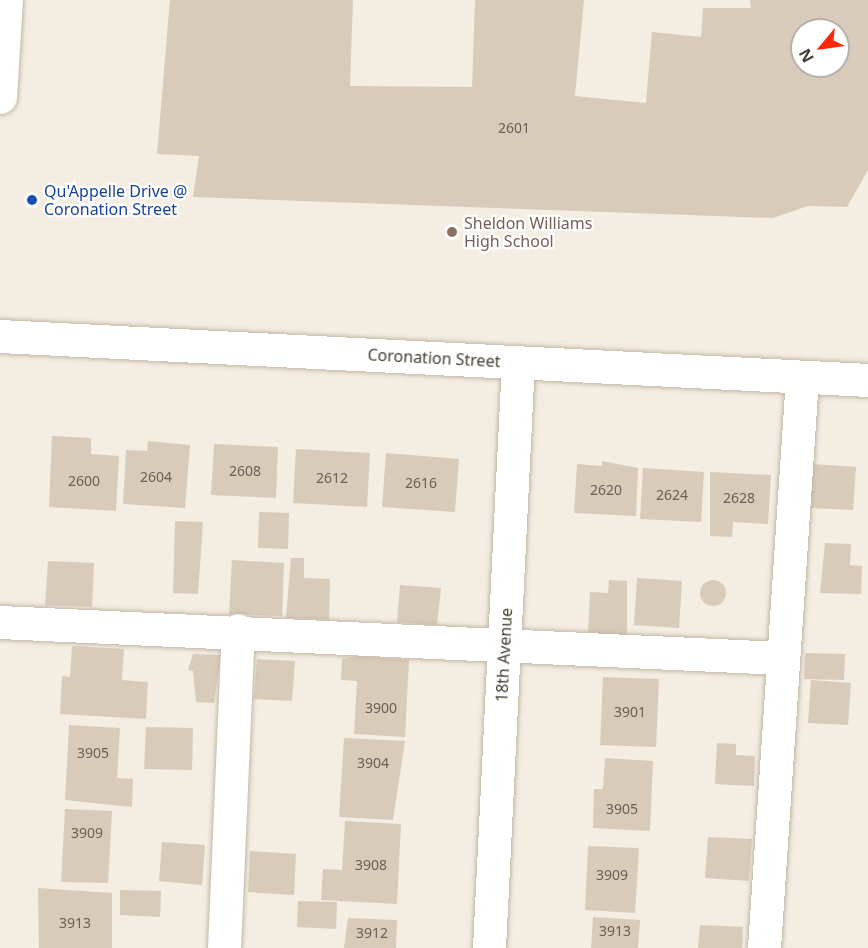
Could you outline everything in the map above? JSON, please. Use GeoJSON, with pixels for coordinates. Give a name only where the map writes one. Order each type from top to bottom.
{"type":"FeatureCollection","features":[{"type":"Feature","properties":{"kind":"street"},"geometry":{"type":"LineString","coordinates":[[0,96],[6,0]]}},
{"type":"Feature","properties":{"kind":"street","name":"Coronation Street"},"geometry":{"type":"LineString","coordinates":[[0,336],[868,380]]}},
{"type":"Feature","properties":{"kind":"street","name":"18th Avenue"},"geometry":{"type":"LineString","coordinates":[[489,948],[518,362]]}},
{"type":"Feature","properties":{"kind":"street"},"geometry":{"type":"LineString","coordinates":[[764,948],[781,658],[802,377]]}},
{"type":"Feature","properties":{"kind":"street"},"geometry":{"type":"LineString","coordinates":[[0,622],[238,630],[781,658]]}},
{"type":"Feature","properties":{"kind":"street"},"geometry":{"type":"LineString","coordinates":[[224,948],[238,630]]}},
{"type":"Feature","properties":{"kind":"building"},"geometry":{"type":"Polygon","coordinates":[[[170,0],[353,0],[350,86],[472,87],[475,0],[584,0],[575,96],[646,103],[652,32],[701,37],[703,8],[751,8],[750,0],[868,0],[868,170],[847,207],[808,206],[773,218],[193,197],[199,156],[157,154],[170,0]]]}},
{"type":"Feature","properties":{"kind":"building"},"geometry":{"type":"Polygon","coordinates":[[[52,436],[91,438],[91,454],[119,456],[116,511],[49,507],[52,436]]]}},
{"type":"Feature","properties":{"kind":"building"},"geometry":{"type":"Polygon","coordinates":[[[148,441],[190,445],[185,508],[123,504],[126,450],[147,451],[148,441]]]}},
{"type":"Feature","properties":{"kind":"building"},"geometry":{"type":"Polygon","coordinates":[[[214,444],[278,447],[276,498],[211,495],[214,444]]]}},
{"type":"Feature","properties":{"kind":"building"},"geometry":{"type":"Polygon","coordinates":[[[296,449],[370,453],[367,507],[293,503],[296,449]]]}},
{"type":"Feature","properties":{"kind":"building"},"geometry":{"type":"Polygon","coordinates":[[[386,453],[459,459],[455,512],[382,507],[386,453]]]}},
{"type":"Feature","properties":{"kind":"building"},"geometry":{"type":"Polygon","coordinates":[[[602,461],[638,468],[636,516],[574,513],[577,464],[602,466],[602,461]]]}},
{"type":"Feature","properties":{"kind":"building"},"geometry":{"type":"Polygon","coordinates":[[[813,464],[856,467],[853,510],[810,508],[813,464]]]}},
{"type":"Feature","properties":{"kind":"building"},"geometry":{"type":"Polygon","coordinates":[[[643,468],[704,472],[701,522],[640,519],[643,468]]]}},
{"type":"Feature","properties":{"kind":"building"},"geometry":{"type":"Polygon","coordinates":[[[710,472],[771,475],[768,524],[733,522],[732,537],[710,536],[710,472]]]}},
{"type":"Feature","properties":{"kind":"building"},"geometry":{"type":"Polygon","coordinates":[[[259,512],[289,513],[288,549],[258,548],[259,512]]]}},
{"type":"Feature","properties":{"kind":"building"},"geometry":{"type":"Polygon","coordinates":[[[175,521],[203,522],[198,594],[173,593],[175,521]]]}},
{"type":"Feature","properties":{"kind":"building"},"geometry":{"type":"Polygon","coordinates":[[[825,543],[851,544],[850,565],[862,566],[861,594],[820,593],[825,543]]]}},
{"type":"Feature","properties":{"kind":"building"},"geometry":{"type":"Polygon","coordinates":[[[291,558],[304,558],[304,578],[330,579],[329,620],[286,618],[291,558]]]}},
{"type":"Feature","properties":{"kind":"building"},"geometry":{"type":"Polygon","coordinates":[[[232,560],[284,563],[282,616],[229,614],[232,560]]]}},
{"type":"Feature","properties":{"kind":"building"},"geometry":{"type":"Polygon","coordinates":[[[48,561],[94,563],[92,607],[45,605],[48,561]]]}},
{"type":"Feature","properties":{"kind":"building"},"geometry":{"type":"Polygon","coordinates":[[[637,578],[682,581],[679,628],[634,625],[637,578]]]}},
{"type":"Feature","properties":{"kind":"building"},"geometry":{"type":"Polygon","coordinates":[[[609,580],[627,581],[627,636],[588,634],[590,592],[608,593],[609,580]]]}},
{"type":"Feature","properties":{"kind":"building"},"geometry":{"type":"Polygon","coordinates":[[[713,580],[723,583],[726,593],[723,603],[713,606],[703,603],[700,593],[703,583],[713,580]]]}},
{"type":"Feature","properties":{"kind":"building"},"geometry":{"type":"Polygon","coordinates":[[[400,585],[441,588],[437,625],[397,622],[400,585]]]}},
{"type":"Feature","properties":{"kind":"building"},"geometry":{"type":"Polygon","coordinates":[[[72,646],[124,649],[122,680],[148,682],[146,719],[60,714],[62,676],[70,677],[72,646]]]}},
{"type":"Feature","properties":{"kind":"building"},"geometry":{"type":"Polygon","coordinates":[[[805,653],[845,654],[844,680],[804,679],[805,653]]]}},
{"type":"Feature","properties":{"kind":"building"},"geometry":{"type":"Polygon","coordinates":[[[193,654],[221,655],[214,703],[196,702],[193,671],[188,670],[193,654]]]}},
{"type":"Feature","properties":{"kind":"building"},"geometry":{"type":"Polygon","coordinates":[[[358,656],[409,660],[405,737],[354,734],[357,681],[341,680],[342,659],[358,656]]]}},
{"type":"Feature","properties":{"kind":"building"},"geometry":{"type":"Polygon","coordinates":[[[257,659],[295,661],[292,701],[254,699],[257,659]]]}},
{"type":"Feature","properties":{"kind":"building"},"geometry":{"type":"Polygon","coordinates":[[[603,677],[659,679],[656,747],[600,745],[603,677]]]}},
{"type":"Feature","properties":{"kind":"building"},"geometry":{"type":"Polygon","coordinates":[[[811,680],[851,683],[848,725],[808,723],[811,680]]]}},
{"type":"Feature","properties":{"kind":"building"},"geometry":{"type":"Polygon","coordinates":[[[69,725],[120,728],[117,778],[133,779],[132,807],[65,800],[69,725]]]}},
{"type":"Feature","properties":{"kind":"building"},"geometry":{"type":"Polygon","coordinates":[[[146,727],[193,728],[192,770],[144,769],[146,727]]]}},
{"type":"Feature","properties":{"kind":"building"},"geometry":{"type":"Polygon","coordinates":[[[344,738],[405,741],[393,820],[339,817],[344,738]]]}},
{"type":"Feature","properties":{"kind":"building"},"geometry":{"type":"Polygon","coordinates":[[[717,743],[736,744],[736,755],[755,756],[754,786],[715,784],[717,743]]]}},
{"type":"Feature","properties":{"kind":"building"},"geometry":{"type":"Polygon","coordinates":[[[605,758],[653,761],[650,831],[593,828],[594,789],[603,789],[605,758]]]}},
{"type":"Feature","properties":{"kind":"building"},"geometry":{"type":"Polygon","coordinates":[[[65,809],[112,811],[108,883],[61,882],[65,809]]]}},
{"type":"Feature","properties":{"kind":"building"},"geometry":{"type":"Polygon","coordinates":[[[345,821],[401,824],[397,904],[321,900],[323,869],[342,870],[345,821]]]}},
{"type":"Feature","properties":{"kind":"building"},"geometry":{"type":"Polygon","coordinates":[[[708,837],[752,839],[749,881],[705,878],[708,837]]]}},
{"type":"Feature","properties":{"kind":"building"},"geometry":{"type":"Polygon","coordinates":[[[162,842],[205,845],[202,885],[159,881],[162,842]]]}},
{"type":"Feature","properties":{"kind":"building"},"geometry":{"type":"Polygon","coordinates":[[[588,846],[639,848],[635,913],[585,910],[588,846]]]}},
{"type":"Feature","properties":{"kind":"building"},"geometry":{"type":"Polygon","coordinates":[[[250,851],[296,854],[294,895],[248,892],[250,851]]]}},
{"type":"Feature","properties":{"kind":"building"},"geometry":{"type":"Polygon","coordinates":[[[38,888],[112,893],[112,948],[39,948],[38,888]]]}},
{"type":"Feature","properties":{"kind":"building"},"geometry":{"type":"Polygon","coordinates":[[[120,890],[161,891],[160,917],[120,915],[120,890]]]}},
{"type":"Feature","properties":{"kind":"building"},"geometry":{"type":"Polygon","coordinates":[[[298,901],[337,902],[336,929],[297,927],[298,901]]]}},
{"type":"Feature","properties":{"kind":"building"},"geometry":{"type":"Polygon","coordinates":[[[593,917],[640,920],[638,948],[591,948],[593,917]]]}},
{"type":"Feature","properties":{"kind":"building"},"geometry":{"type":"Polygon","coordinates":[[[348,918],[397,920],[396,948],[344,948],[348,918]]]}},
{"type":"Feature","properties":{"kind":"building"},"geometry":{"type":"Polygon","coordinates":[[[700,925],[743,927],[742,948],[698,948],[700,925]]]}},
{"type":"Feature","properties":{"kind":"place","name":"Qu'Appelle Drive @ Coronation Street"},"geometry":{"type":"Point","coordinates":[32,200]}},
{"type":"Feature","properties":{"kind":"place","name":"Sheldon Williams High School"},"geometry":{"type":"Point","coordinates":[452,232]}}]}
